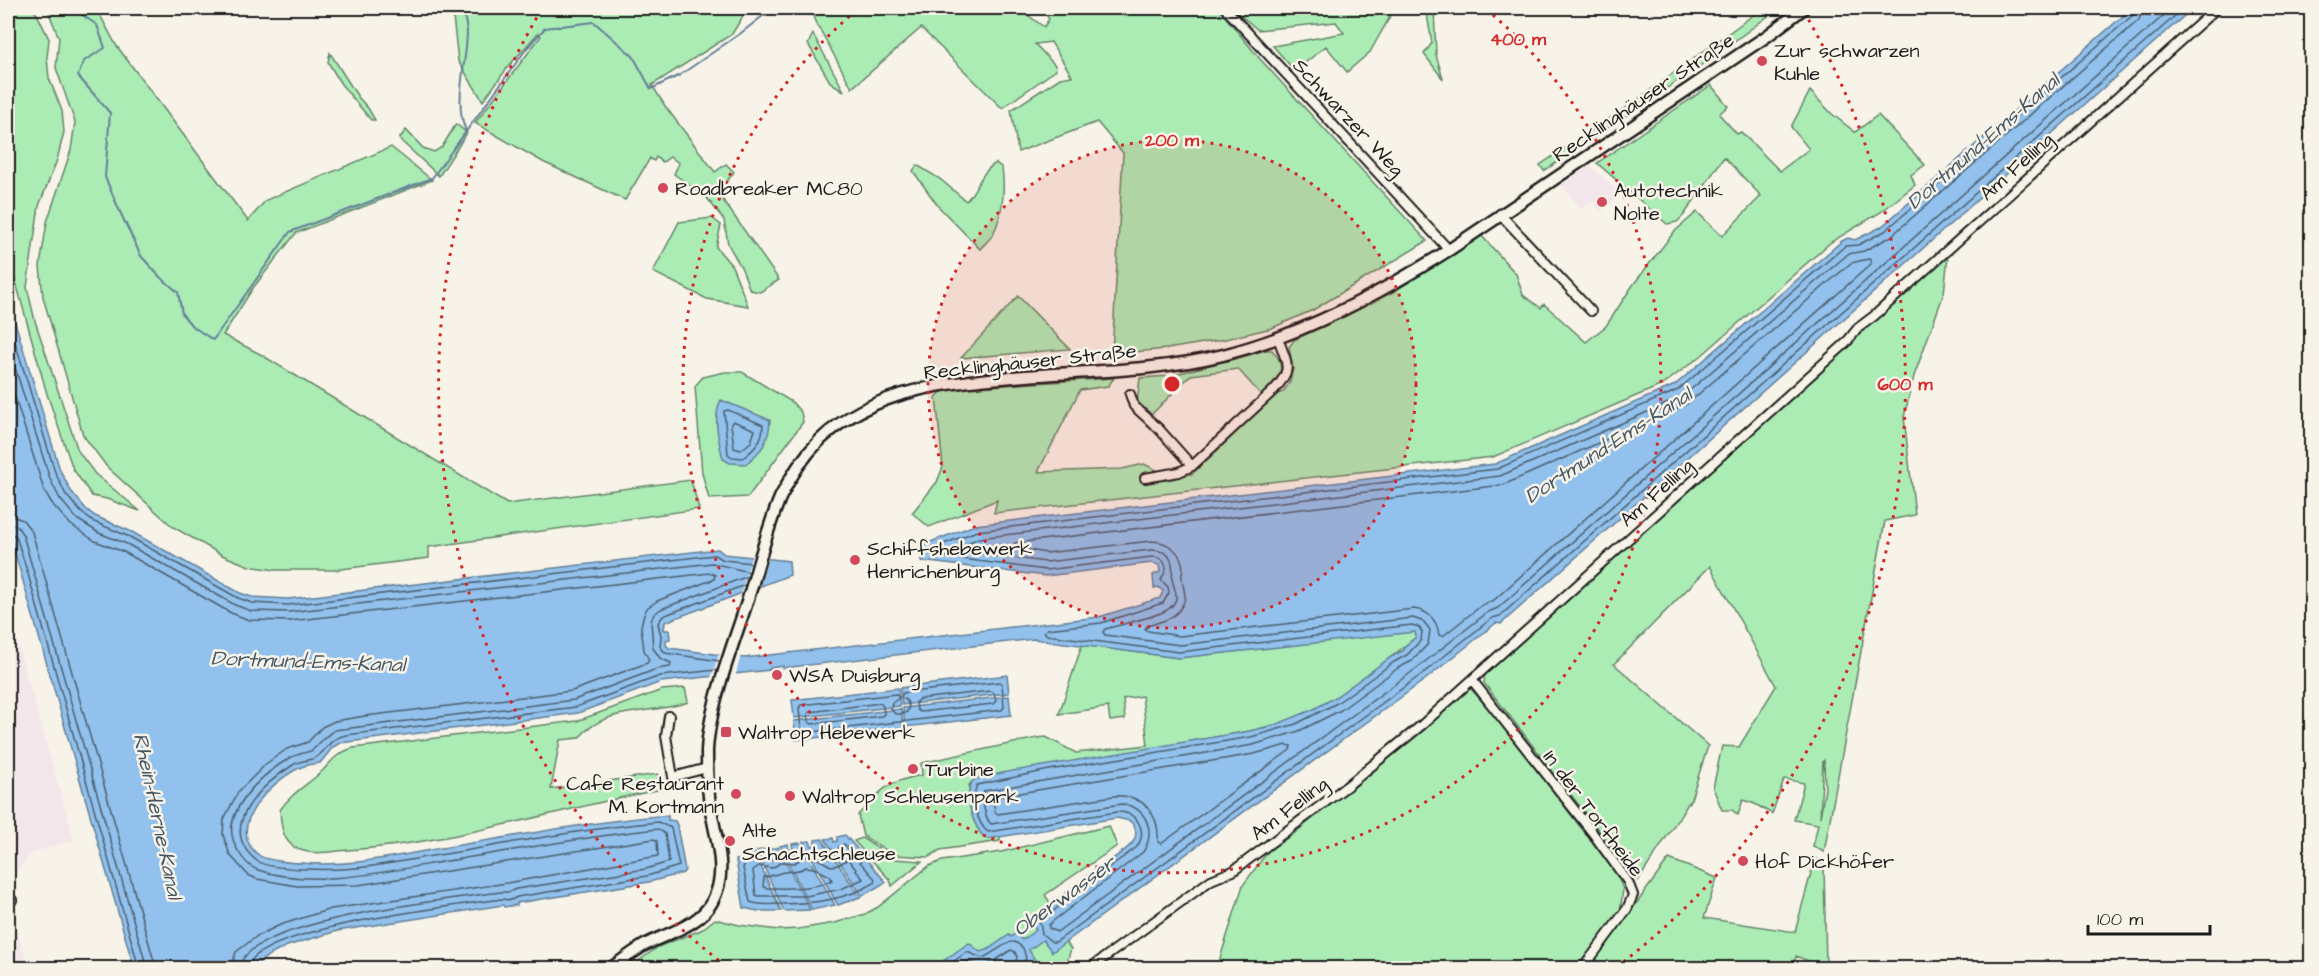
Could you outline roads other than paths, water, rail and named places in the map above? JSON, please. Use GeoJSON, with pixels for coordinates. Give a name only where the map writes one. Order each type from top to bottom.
{"type":"FeatureCollection","features":[{"type":"Feature","properties":{"kind":"main road","name":"Recklinghäuser Straße"},"geometry":{"type":"LineString","coordinates":[[611,969],[644,945],[698,919],[713,902],[721,877],[707,768],[710,726],[721,683],[781,498],[807,455],[837,426],[855,414],[894,396],[966,381],[1133,369],[1222,355],[1278,338],[1347,310],[1400,281],[1449,250],[1758,42],[1804,8]]}},
{"type":"Feature","properties":{"kind":"street","name":"Schwarzer Weg"},"geometry":{"type":"LineString","coordinates":[[1225,8],[1449,250]]}},
{"type":"Feature","properties":{"kind":"street","name":"Am Felling"},"geometry":{"type":"LineString","coordinates":[[1090,969],[1210,880],[1233,871],[1347,786],[1423,724],[1846,343],[1858,328],[2217,8]]}},
{"type":"Feature","properties":{"kind":"street"},"geometry":{"type":"LineString","coordinates":[[1500,214],[1591,311]]}},
{"type":"Feature","properties":{"kind":"street"},"geometry":{"type":"LineString","coordinates":[[1145,478],[1179,472],[1192,466],[1274,391],[1285,378],[1288,368],[1278,338]]}},
{"type":"Feature","properties":{"kind":"street"},"geometry":{"type":"LineString","coordinates":[[1130,394],[1134,406],[1159,429],[1192,466]]}},
{"type":"Feature","properties":{"kind":"street","name":"In der Torfheide"},"geometry":{"type":"LineString","coordinates":[[1472,680],[1592,832],[1628,882],[1633,895],[1627,909],[1583,969]]}},
{"type":"Feature","properties":{"kind":"street"},"geometry":{"type":"LineString","coordinates":[[669,716],[666,736],[673,777],[707,768]]}},
{"type":"Feature","properties":{"kind":"water"},"geometry":{"type":"Polygon","coordinates":[[[2132,8],[2193,8],[1501,624],[1496,623],[1426,679],[1052,952],[1043,940],[1029,950],[1035,960],[1024,968],[933,968],[969,943],[980,952],[1016,933],[1022,940],[1036,930],[1031,923],[1068,890],[1130,846],[1135,839],[1136,831],[1130,821],[1117,818],[987,839],[977,828],[970,810],[969,792],[975,779],[1275,725],[1334,698],[1404,650],[1404,647],[1416,637],[1415,632],[1179,658],[1034,639],[783,668],[783,666],[770,668],[770,670],[661,682],[578,713],[340,743],[333,747],[320,763],[307,765],[281,779],[257,803],[249,817],[246,831],[249,844],[260,856],[297,863],[335,864],[386,858],[575,826],[668,816],[668,820],[675,821],[677,825],[685,870],[683,873],[649,882],[517,903],[517,905],[504,907],[503,905],[337,931],[287,946],[251,968],[134,968],[8,529],[8,299],[60,470],[71,491],[95,516],[132,532],[240,593],[252,597],[288,599],[718,549],[724,554],[789,561],[790,575],[665,622],[664,630],[669,630],[670,639],[666,640],[666,645],[669,648],[744,658],[1099,617],[1160,598],[1163,591],[1158,587],[1154,588],[1153,575],[1160,572],[1159,565],[1152,563],[1046,576],[921,561],[920,546],[975,525],[1495,464],[1675,385],[1842,241],[1848,238],[1855,240],[1881,227],[2132,8]]]}},
{"type":"Feature","properties":{"kind":"water"},"geometry":{"type":"Polygon","coordinates":[[[721,400],[770,420],[764,445],[746,464],[730,463],[723,459],[717,422],[721,400]]]}},
{"type":"Feature","properties":{"kind":"water"},"geometry":{"type":"Polygon","coordinates":[[[1007,675],[1009,693],[902,705],[900,688],[1007,675]]]}},
{"type":"Feature","properties":{"kind":"water"},"geometry":{"type":"Polygon","coordinates":[[[898,688],[900,706],[794,718],[792,700],[898,688]]]}},
{"type":"Feature","properties":{"kind":"water"},"geometry":{"type":"Polygon","coordinates":[[[1009,696],[1011,715],[905,727],[903,708],[1009,696]]]}},
{"type":"Feature","properties":{"kind":"water"},"geometry":{"type":"Polygon","coordinates":[[[901,709],[903,728],[796,740],[794,721],[901,709]]]}},
{"type":"Feature","properties":{"kind":"water"},"geometry":{"type":"Polygon","coordinates":[[[845,835],[886,882],[862,896],[825,839],[833,838],[834,842],[837,841],[837,837],[845,835]]]}},
{"type":"Feature","properties":{"kind":"water"},"geometry":{"type":"Polygon","coordinates":[[[822,839],[860,897],[838,905],[803,842],[810,841],[812,846],[815,845],[815,840],[822,839]]]}},
{"type":"Feature","properties":{"kind":"water"},"geometry":{"type":"Polygon","coordinates":[[[800,843],[835,905],[812,910],[780,846],[788,844],[789,850],[793,849],[792,844],[800,843]]]}},
{"type":"Feature","properties":{"kind":"water"},"geometry":{"type":"Polygon","coordinates":[[[778,847],[810,910],[784,911],[757,851],[766,849],[768,855],[771,855],[770,849],[778,847]]]}},
{"type":"Feature","properties":{"kind":"water"},"geometry":{"type":"Polygon","coordinates":[[[755,853],[781,911],[758,911],[744,908],[736,860],[748,858],[748,854],[755,853]]]}},
{"type":"Feature","properties":{"kind":"waterway"},"geometry":{"type":"LineString","coordinates":[[72,8],[97,25],[105,48],[84,61],[78,76],[110,113],[105,177],[141,256],[160,277],[178,292],[182,314],[192,326],[213,340],[290,232],[432,178],[527,48],[545,28],[594,22],[633,56],[651,89],[680,75],[773,8]]}},
{"type":"Feature","properties":{"kind":"waterway"},"geometry":{"type":"LineString","coordinates":[[463,8],[467,31],[461,108],[466,131]]}},
{"type":"Feature","properties":{"kind":"place","name":"Zur schwarzen Kuhle"},"geometry":{"type":"Point","coordinates":[1762,61]}},
{"type":"Feature","properties":{"kind":"place","name":"Roadbreaker MC80"},"geometry":{"type":"Point","coordinates":[663,188]}},
{"type":"Feature","properties":{"kind":"place","name":"Autotechnik Nolte"},"geometry":{"type":"Point","coordinates":[1602,202]}},
{"type":"Feature","properties":{"kind":"place","name":"Schiffshebewerk Henrichenburg"},"geometry":{"type":"Point","coordinates":[855,560]}},
{"type":"Feature","properties":{"kind":"place","name":"WSA Duisburg"},"geometry":{"type":"Point","coordinates":[777,675]}},
{"type":"Feature","properties":{"kind":"place","name":"Waltrop Hebewerk"},"geometry":{"type":"Point","coordinates":[726,732]}},
{"type":"Feature","properties":{"kind":"place","name":"Turbine"},"geometry":{"type":"Point","coordinates":[913,769]}},
{"type":"Feature","properties":{"kind":"place","name":"Cafe Restaurant M. Kortmann"},"geometry":{"type":"Point","coordinates":[736,794]}},
{"type":"Feature","properties":{"kind":"place","name":"Waltrop Schleusenpark"},"geometry":{"type":"Point","coordinates":[790,796]}},
{"type":"Feature","properties":{"kind":"place","name":"Alte Schachtschleuse"},"geometry":{"type":"Point","coordinates":[730,841]}},
{"type":"Feature","properties":{"kind":"place","name":"Hof Dickhöfer"},"geometry":{"type":"Point","coordinates":[1743,861]}},
{"type":"Feature","properties":{"kind":"water label","name":"Dortmund-Ems-Kanal"},"geometry":{"type":"Point","coordinates":[1983,141]}},
{"type":"Feature","properties":{"kind":"water label","name":"Dortmund-Ems-Kanal"},"geometry":{"type":"Point","coordinates":[1608,445]}},
{"type":"Feature","properties":{"kind":"water label","name":"Dortmund-Ems-Kanal"},"geometry":{"type":"Point","coordinates":[308,661]}},
{"type":"Feature","properties":{"kind":"water label","name":"Rhein-Herne-Kanal"},"geometry":{"type":"Point","coordinates":[158,816]}},
{"type":"Feature","properties":{"kind":"water label","name":"Oberwasser"},"geometry":{"type":"Point","coordinates":[1064,896]}}]}
